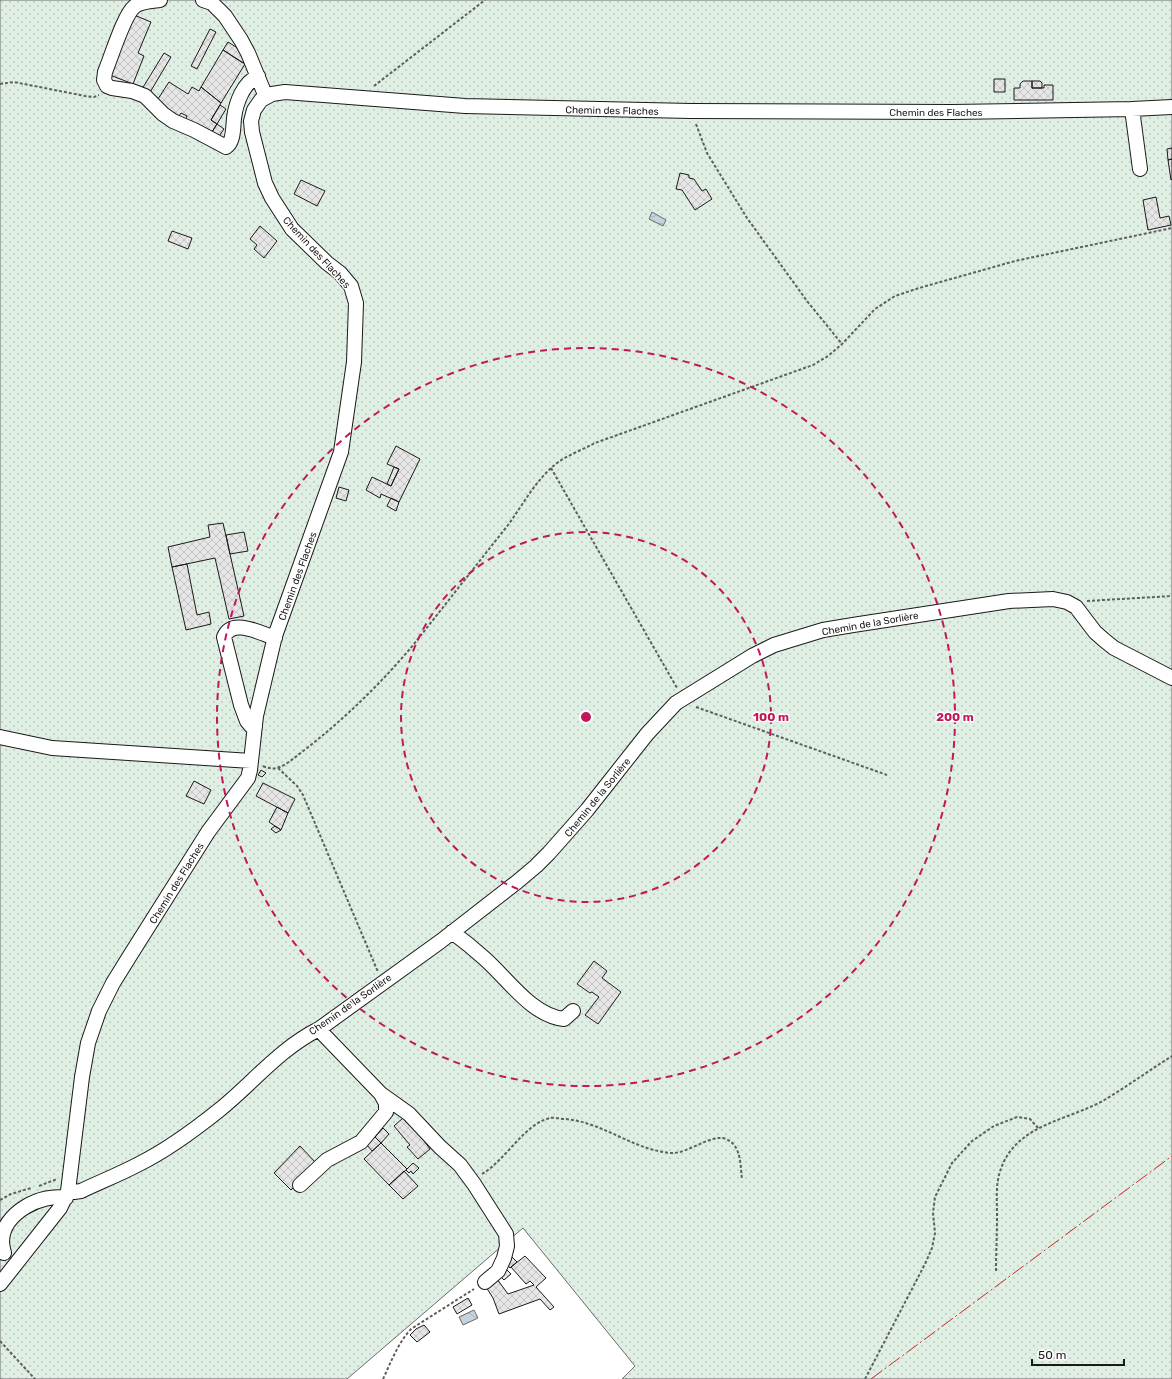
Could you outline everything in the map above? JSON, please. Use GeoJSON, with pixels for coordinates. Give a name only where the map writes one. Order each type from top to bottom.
{"type":"FeatureCollection","features":[{"type":"Feature","properties":{"kind":"street"},"geometry":{"type":"LineString","coordinates":[[160,0],[141,3],[134,7],[128,16],[105,72],[104,80],[107,86],[132,91],[145,96],[163,114],[173,121],[226,147],[229,145],[231,140],[234,117],[240,98],[249,81],[258,76]]}},
{"type":"Feature","properties":{"kind":"street"},"geometry":{"type":"LineString","coordinates":[[203,0],[212,3],[225,16],[248,53],[266,97]]}},
{"type":"Feature","properties":{"kind":"street","name":"Chemin des Flaches"},"geometry":{"type":"LineString","coordinates":[[67,1194],[71,1176],[82,1077],[88,1043],[99,1011],[124,966],[208,832],[248,778],[255,727],[275,638],[341,452],[354,362],[356,302],[351,286],[340,273],[327,263],[292,229],[272,198],[265,183],[252,132],[251,121],[254,110],[261,100],[272,94],[286,92],[465,106],[691,111],[952,112],[1132,109],[1172,106]]}},
{"type":"Feature","properties":{"kind":"street"},"geometry":{"type":"LineString","coordinates":[[1132,109],[1140,169]]}},
{"type":"Feature","properties":{"kind":"street","name":"Chemin de la Sorlière"},"geometry":{"type":"LineString","coordinates":[[4,1253],[2,1241],[5,1228],[18,1212],[26,1206],[47,1198],[80,1191],[139,1165],[166,1149],[219,1111],[287,1048],[302,1037],[319,1029],[452,932],[516,882],[550,853],[587,810],[666,712],[684,698],[752,656],[774,645],[823,630],[1009,601],[1032,598],[1054,599],[1067,602],[1076,607]]}},
{"type":"Feature","properties":{"kind":"street"},"geometry":{"type":"LineString","coordinates":[[1076,607],[1095,632],[1104,640],[1134,659],[1172,678]]}},
{"type":"Feature","properties":{"kind":"street"},"geometry":{"type":"LineString","coordinates":[[255,727],[251,726],[247,722],[241,705],[224,637],[228,630],[237,628],[250,629],[275,638]]}},
{"type":"Feature","properties":{"kind":"street"},"geometry":{"type":"LineString","coordinates":[[0,737],[52,748],[251,761]]}},
{"type":"Feature","properties":{"kind":"street"},"geometry":{"type":"LineString","coordinates":[[452,932],[484,958],[520,994],[542,1011],[554,1018],[564,1019],[573,1011]]}},
{"type":"Feature","properties":{"kind":"street"},"geometry":{"type":"LineString","coordinates":[[319,1029],[381,1094],[409,1114],[440,1147],[460,1165],[471,1180],[506,1234],[507,1246],[504,1258],[498,1271],[485,1282]]}},
{"type":"Feature","properties":{"kind":"street"},"geometry":{"type":"LineString","coordinates":[[300,1185],[327,1160],[361,1142],[386,1112],[386,1103],[381,1094]]}},
{"type":"Feature","properties":{"kind":"street"},"geometry":{"type":"LineString","coordinates":[[0,1284],[60,1208],[67,1194]]}},
{"type":"Feature","properties":{"kind":"path"},"geometry":{"type":"LineString","coordinates":[[368,99],[368,92],[373,87],[485,0]]}},
{"type":"Feature","properties":{"kind":"path"},"geometry":{"type":"LineString","coordinates":[[0,84],[14,82],[94,97],[103,93],[107,86]]}},
{"type":"Feature","properties":{"kind":"path"},"geometry":{"type":"LineString","coordinates":[[691,111],[707,153],[747,218],[807,301],[842,344]]}},
{"type":"Feature","properties":{"kind":"path"},"geometry":{"type":"LineString","coordinates":[[251,761],[270,769],[278,768],[295,757],[339,722],[378,684],[416,641],[514,517],[535,486],[551,468],[564,459],[595,444],[813,365],[828,356],[842,344],[875,309],[895,296],[1015,260],[1172,228]]}},
{"type":"Feature","properties":{"kind":"path"},"geometry":{"type":"LineString","coordinates":[[551,468],[684,698],[695,706],[708,712],[887,775]]}},
{"type":"Feature","properties":{"kind":"path"},"geometry":{"type":"LineString","coordinates":[[1076,607],[1088,601],[1172,596]]}},
{"type":"Feature","properties":{"kind":"path"},"geometry":{"type":"LineString","coordinates":[[278,768],[297,786],[303,796],[373,957],[377,970],[385,980]]}},
{"type":"Feature","properties":{"kind":"path"},"geometry":{"type":"LineString","coordinates":[[996,1271],[996,1186],[1002,1165],[1011,1150],[1023,1138],[1038,1128],[1088,1108],[1106,1099],[1172,1056]]}},
{"type":"Feature","properties":{"kind":"path"},"geometry":{"type":"LineString","coordinates":[[865,1379],[932,1248],[935,1233],[933,1213],[935,1197],[952,1163],[972,1140],[994,1126],[1017,1117],[1030,1119],[1038,1128]]}},
{"type":"Feature","properties":{"kind":"path"},"geometry":{"type":"LineString","coordinates":[[471,1180],[498,1162],[529,1130],[539,1122],[552,1118],[570,1119],[593,1124],[638,1145],[661,1152],[683,1152],[714,1139],[725,1138],[732,1143],[739,1152],[742,1179]]}},
{"type":"Feature","properties":{"kind":"path"},"geometry":{"type":"LineString","coordinates":[[0,1200],[11,1194],[60,1178],[71,1176]]}},
{"type":"Feature","properties":{"kind":"path"},"geometry":{"type":"LineString","coordinates":[[383,1379],[398,1348],[411,1329],[485,1282]]}},
{"type":"Feature","properties":{"kind":"path"},"geometry":{"type":"LineString","coordinates":[[0,1341],[34,1379]]}},
{"type":"Feature","properties":{"kind":"green space"},"geometry":{"type":"Polygon","coordinates":[[[0,0],[1172,0],[1172,1379],[622,1379],[635,1366],[523,1228],[347,1379],[0,1379],[0,0]]]}},
{"type":"Feature","properties":{"kind":"water"},"geometry":{"type":"Polygon","coordinates":[[[652,212],[666,220],[663,226],[649,219],[652,212]]]}},
{"type":"Feature","properties":{"kind":"water"},"geometry":{"type":"Polygon","coordinates":[[[474,1310],[478,1318],[463,1325],[459,1317],[474,1310]]]}},
{"type":"Feature","properties":{"kind":"building"},"geometry":{"type":"Polygon","coordinates":[[[134,15],[151,22],[138,53],[144,56],[133,84],[110,75],[134,15]]]}},
{"type":"Feature","properties":{"kind":"building"},"geometry":{"type":"Polygon","coordinates":[[[210,29],[216,32],[197,69],[191,66],[210,29]]]}},
{"type":"Feature","properties":{"kind":"building"},"geometry":{"type":"Polygon","coordinates":[[[228,42],[236,47],[246,59],[243,63],[223,50],[228,42]]]}},
{"type":"Feature","properties":{"kind":"building"},"geometry":{"type":"Polygon","coordinates":[[[223,50],[245,64],[221,103],[201,87],[223,50]]]}},
{"type":"Feature","properties":{"kind":"building"},"geometry":{"type":"Polygon","coordinates":[[[164,53],[171,57],[149,94],[142,89],[164,53]]]}},
{"type":"Feature","properties":{"kind":"building"},"geometry":{"type":"Polygon","coordinates":[[[994,79],[1005,79],[1005,92],[994,92],[994,79]]]}},
{"type":"Feature","properties":{"kind":"building"},"geometry":{"type":"Polygon","coordinates":[[[1023,81],[1032,81],[1032,88],[1044,88],[1044,85],[1053,85],[1053,100],[1014,100],[1014,88],[1020,88],[1020,84],[1023,81]]]}},
{"type":"Feature","properties":{"kind":"building"},"geometry":{"type":"Polygon","coordinates":[[[1032,81],[1040,81],[1042,83],[1042,88],[1032,88],[1032,81]]]}},
{"type":"Feature","properties":{"kind":"building"},"geometry":{"type":"Polygon","coordinates":[[[169,82],[188,94],[192,87],[199,91],[201,87],[221,103],[211,120],[217,124],[210,135],[185,120],[187,116],[181,113],[179,116],[156,102],[169,82]]]}},
{"type":"Feature","properties":{"kind":"building"},"geometry":{"type":"Polygon","coordinates":[[[220,105],[226,109],[217,124],[211,120],[220,105]]]}},
{"type":"Feature","properties":{"kind":"building"},"geometry":{"type":"Polygon","coordinates":[[[217,124],[224,129],[217,139],[210,135],[217,124]]]}},
{"type":"Feature","properties":{"kind":"building"},"geometry":{"type":"Polygon","coordinates":[[[1172,148],[1172,159],[1168,160],[1167,149],[1172,148]]]}},
{"type":"Feature","properties":{"kind":"building"},"geometry":{"type":"Polygon","coordinates":[[[1172,159],[1172,179],[1171,180],[1168,160],[1172,159]]]}},
{"type":"Feature","properties":{"kind":"building"},"geometry":{"type":"Polygon","coordinates":[[[680,173],[689,175],[689,178],[694,179],[702,191],[706,189],[712,199],[695,210],[682,190],[676,189],[680,173]]]}},
{"type":"Feature","properties":{"kind":"building"},"geometry":{"type":"Polygon","coordinates":[[[301,180],[325,191],[317,206],[294,194],[301,180]]]}},
{"type":"Feature","properties":{"kind":"building"},"geometry":{"type":"Polygon","coordinates":[[[1156,197],[1160,218],[1169,216],[1171,225],[1148,230],[1143,200],[1156,197]]]}},
{"type":"Feature","properties":{"kind":"building"},"geometry":{"type":"Polygon","coordinates":[[[260,226],[277,241],[264,258],[254,249],[257,245],[250,239],[260,226]]]}},
{"type":"Feature","properties":{"kind":"building"},"geometry":{"type":"Polygon","coordinates":[[[172,231],[192,238],[188,249],[168,241],[172,231]]]}},
{"type":"Feature","properties":{"kind":"building"},"geometry":{"type":"Polygon","coordinates":[[[396,446],[420,459],[399,502],[381,494],[380,498],[366,490],[372,477],[391,486],[399,469],[387,464],[396,446]]]}},
{"type":"Feature","properties":{"kind":"building"},"geometry":{"type":"Polygon","coordinates":[[[394,467],[399,469],[391,486],[387,484],[394,467]]]}},
{"type":"Feature","properties":{"kind":"building"},"geometry":{"type":"Polygon","coordinates":[[[339,487],[349,490],[346,501],[336,498],[339,487]]]}},
{"type":"Feature","properties":{"kind":"building"},"geometry":{"type":"Polygon","coordinates":[[[391,498],[399,502],[396,511],[387,506],[391,498]]]}},
{"type":"Feature","properties":{"kind":"building"},"geometry":{"type":"Polygon","coordinates":[[[223,523],[244,616],[229,619],[215,558],[172,567],[168,547],[210,537],[208,525],[223,523]]]}},
{"type":"Feature","properties":{"kind":"building"},"geometry":{"type":"Polygon","coordinates":[[[244,532],[248,551],[230,554],[226,535],[244,532]]]}},
{"type":"Feature","properties":{"kind":"building"},"geometry":{"type":"Polygon","coordinates":[[[187,564],[197,615],[209,612],[211,624],[186,630],[172,567],[187,564]]]}},
{"type":"Feature","properties":{"kind":"building"},"geometry":{"type":"Polygon","coordinates":[[[261,770],[266,773],[262,777],[258,775],[261,770]]]}},
{"type":"Feature","properties":{"kind":"building"},"geometry":{"type":"Polygon","coordinates":[[[194,781],[211,790],[204,804],[186,796],[194,781]]]}},
{"type":"Feature","properties":{"kind":"building"},"geometry":{"type":"Polygon","coordinates":[[[263,783],[295,799],[288,813],[256,796],[263,783]]]}},
{"type":"Feature","properties":{"kind":"building"},"geometry":{"type":"Polygon","coordinates":[[[277,807],[288,813],[281,830],[269,822],[277,807]]]}},
{"type":"Feature","properties":{"kind":"building"},"geometry":{"type":"Polygon","coordinates":[[[275,826],[281,830],[276,833],[271,829],[275,826]]]}},
{"type":"Feature","properties":{"kind":"building"},"geometry":{"type":"Polygon","coordinates":[[[594,961],[607,971],[602,978],[621,992],[598,1024],[585,1015],[599,997],[577,984],[594,961]]]}},
{"type":"Feature","properties":{"kind":"building"},"geometry":{"type":"Polygon","coordinates":[[[403,1118],[409,1125],[411,1123],[430,1149],[418,1159],[407,1147],[410,1145],[394,1126],[403,1118]]]}},
{"type":"Feature","properties":{"kind":"building"},"geometry":{"type":"Polygon","coordinates":[[[383,1128],[389,1134],[381,1143],[375,1137],[383,1128]]]}},
{"type":"Feature","properties":{"kind":"building"},"geometry":{"type":"Polygon","coordinates":[[[375,1137],[381,1143],[372,1151],[367,1145],[375,1137]]]}},
{"type":"Feature","properties":{"kind":"building"},"geometry":{"type":"Polygon","coordinates":[[[381,1143],[407,1169],[389,1185],[364,1159],[381,1143]]]}},
{"type":"Feature","properties":{"kind":"building"},"geometry":{"type":"Polygon","coordinates":[[[300,1146],[317,1164],[291,1190],[274,1173],[300,1146]]]}},
{"type":"Feature","properties":{"kind":"building"},"geometry":{"type":"Polygon","coordinates":[[[413,1163],[419,1168],[413,1174],[411,1171],[409,1173],[406,1170],[413,1163]]]}},
{"type":"Feature","properties":{"kind":"building"},"geometry":{"type":"Polygon","coordinates":[[[404,1171],[418,1186],[403,1199],[389,1185],[404,1171]]]}},
{"type":"Feature","properties":{"kind":"building"},"geometry":{"type":"Polygon","coordinates":[[[525,1256],[546,1278],[536,1287],[554,1307],[550,1310],[540,1299],[499,1314],[493,1298],[486,1287],[497,1279],[508,1294],[534,1285],[530,1281],[526,1284],[511,1267],[525,1256]]]}},
{"type":"Feature","properties":{"kind":"building"},"geometry":{"type":"Polygon","coordinates":[[[512,1257],[517,1262],[510,1268],[506,1263],[512,1257]]]}},
{"type":"Feature","properties":{"kind":"building"},"geometry":{"type":"Polygon","coordinates":[[[507,1270],[511,1274],[504,1280],[500,1276],[507,1270]]]}},
{"type":"Feature","properties":{"kind":"building"},"geometry":{"type":"Polygon","coordinates":[[[468,1298],[472,1305],[457,1314],[453,1307],[468,1298]]]}},
{"type":"Feature","properties":{"kind":"building"},"geometry":{"type":"Polygon","coordinates":[[[424,1325],[430,1332],[417,1342],[410,1335],[416,1329],[424,1325]]]}},
{"type":"Feature","properties":{"kind":"power"},"geometry":{"type":"LineString","coordinates":[[871,1379],[1172,1156]]}}]}
